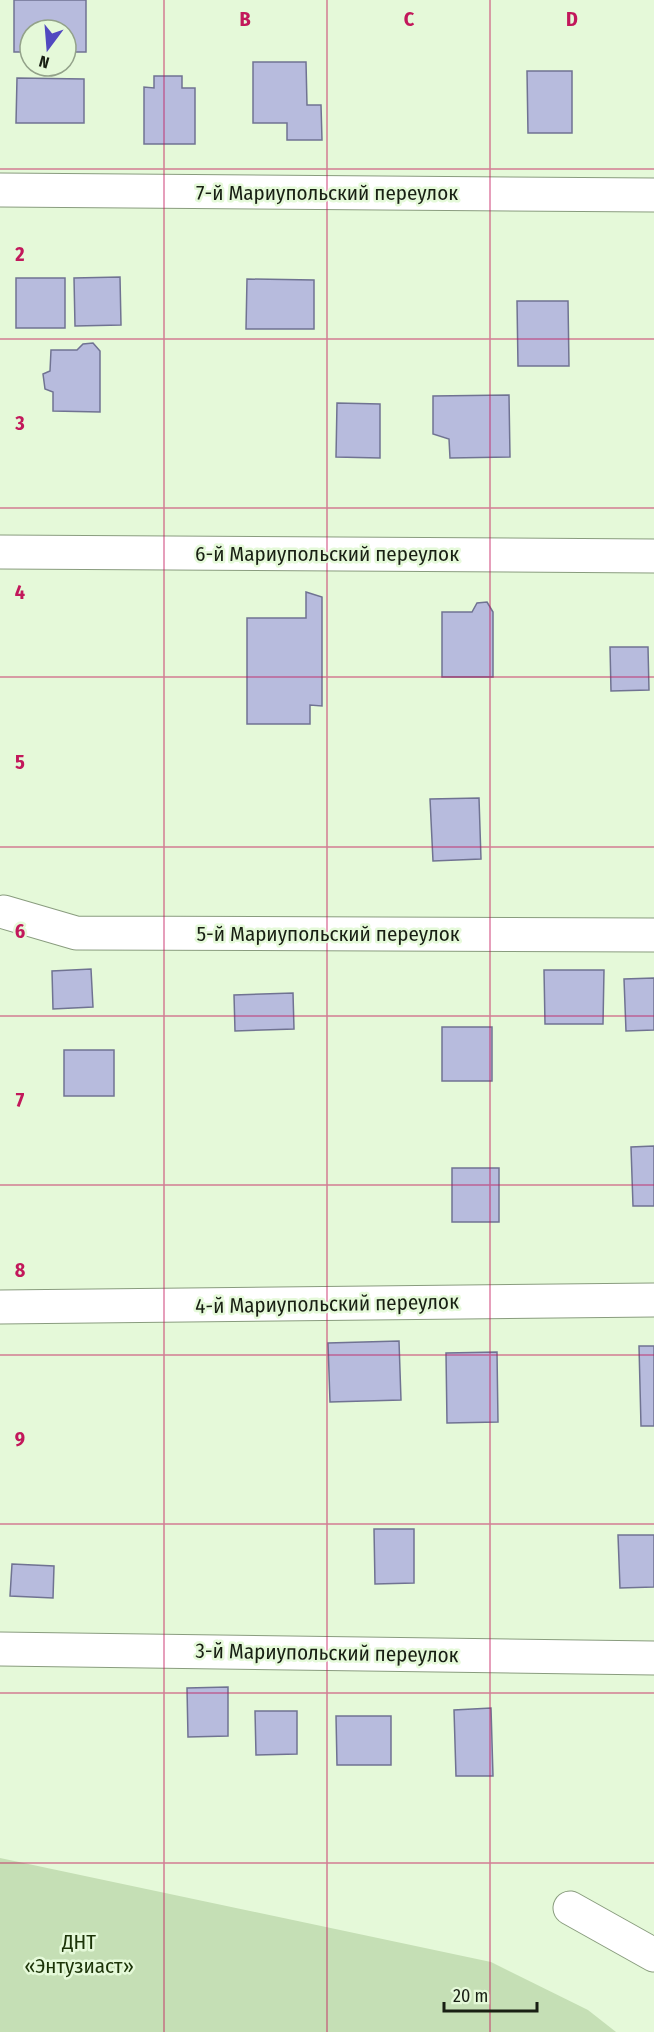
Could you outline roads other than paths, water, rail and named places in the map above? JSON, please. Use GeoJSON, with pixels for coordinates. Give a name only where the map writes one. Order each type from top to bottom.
{"type":"FeatureCollection","features":[{"type":"Feature","properties":{"kind":"street","name":"7-й Мариупольский переулок"},"geometry":{"type":"LineString","coordinates":[[0,190],[654,195]]}},
{"type":"Feature","properties":{"kind":"street","name":"6-й Мариупольский переулок"},"geometry":{"type":"LineString","coordinates":[[0,552],[654,556]]}},
{"type":"Feature","properties":{"kind":"street","name":"5-й Мариупольский переулок"},"geometry":{"type":"LineString","coordinates":[[1,910],[76,933],[654,935]]}},
{"type":"Feature","properties":{"kind":"street","name":"4-й Мариупольский переулок"},"geometry":{"type":"LineString","coordinates":[[0,1307],[654,1300]]}},
{"type":"Feature","properties":{"kind":"street","name":"3-й Мариупольский переулок"},"geometry":{"type":"LineString","coordinates":[[0,1649],[654,1658]]}},
{"type":"Feature","properties":{"kind":"street"},"geometry":{"type":"LineString","coordinates":[[570,1908],[654,1955]]}},
{"type":"Feature","properties":{"kind":"park label","name":"ДНТ «Энтузиаст»"},"geometry":{"type":"Point","coordinates":[79,1954]}}]}
